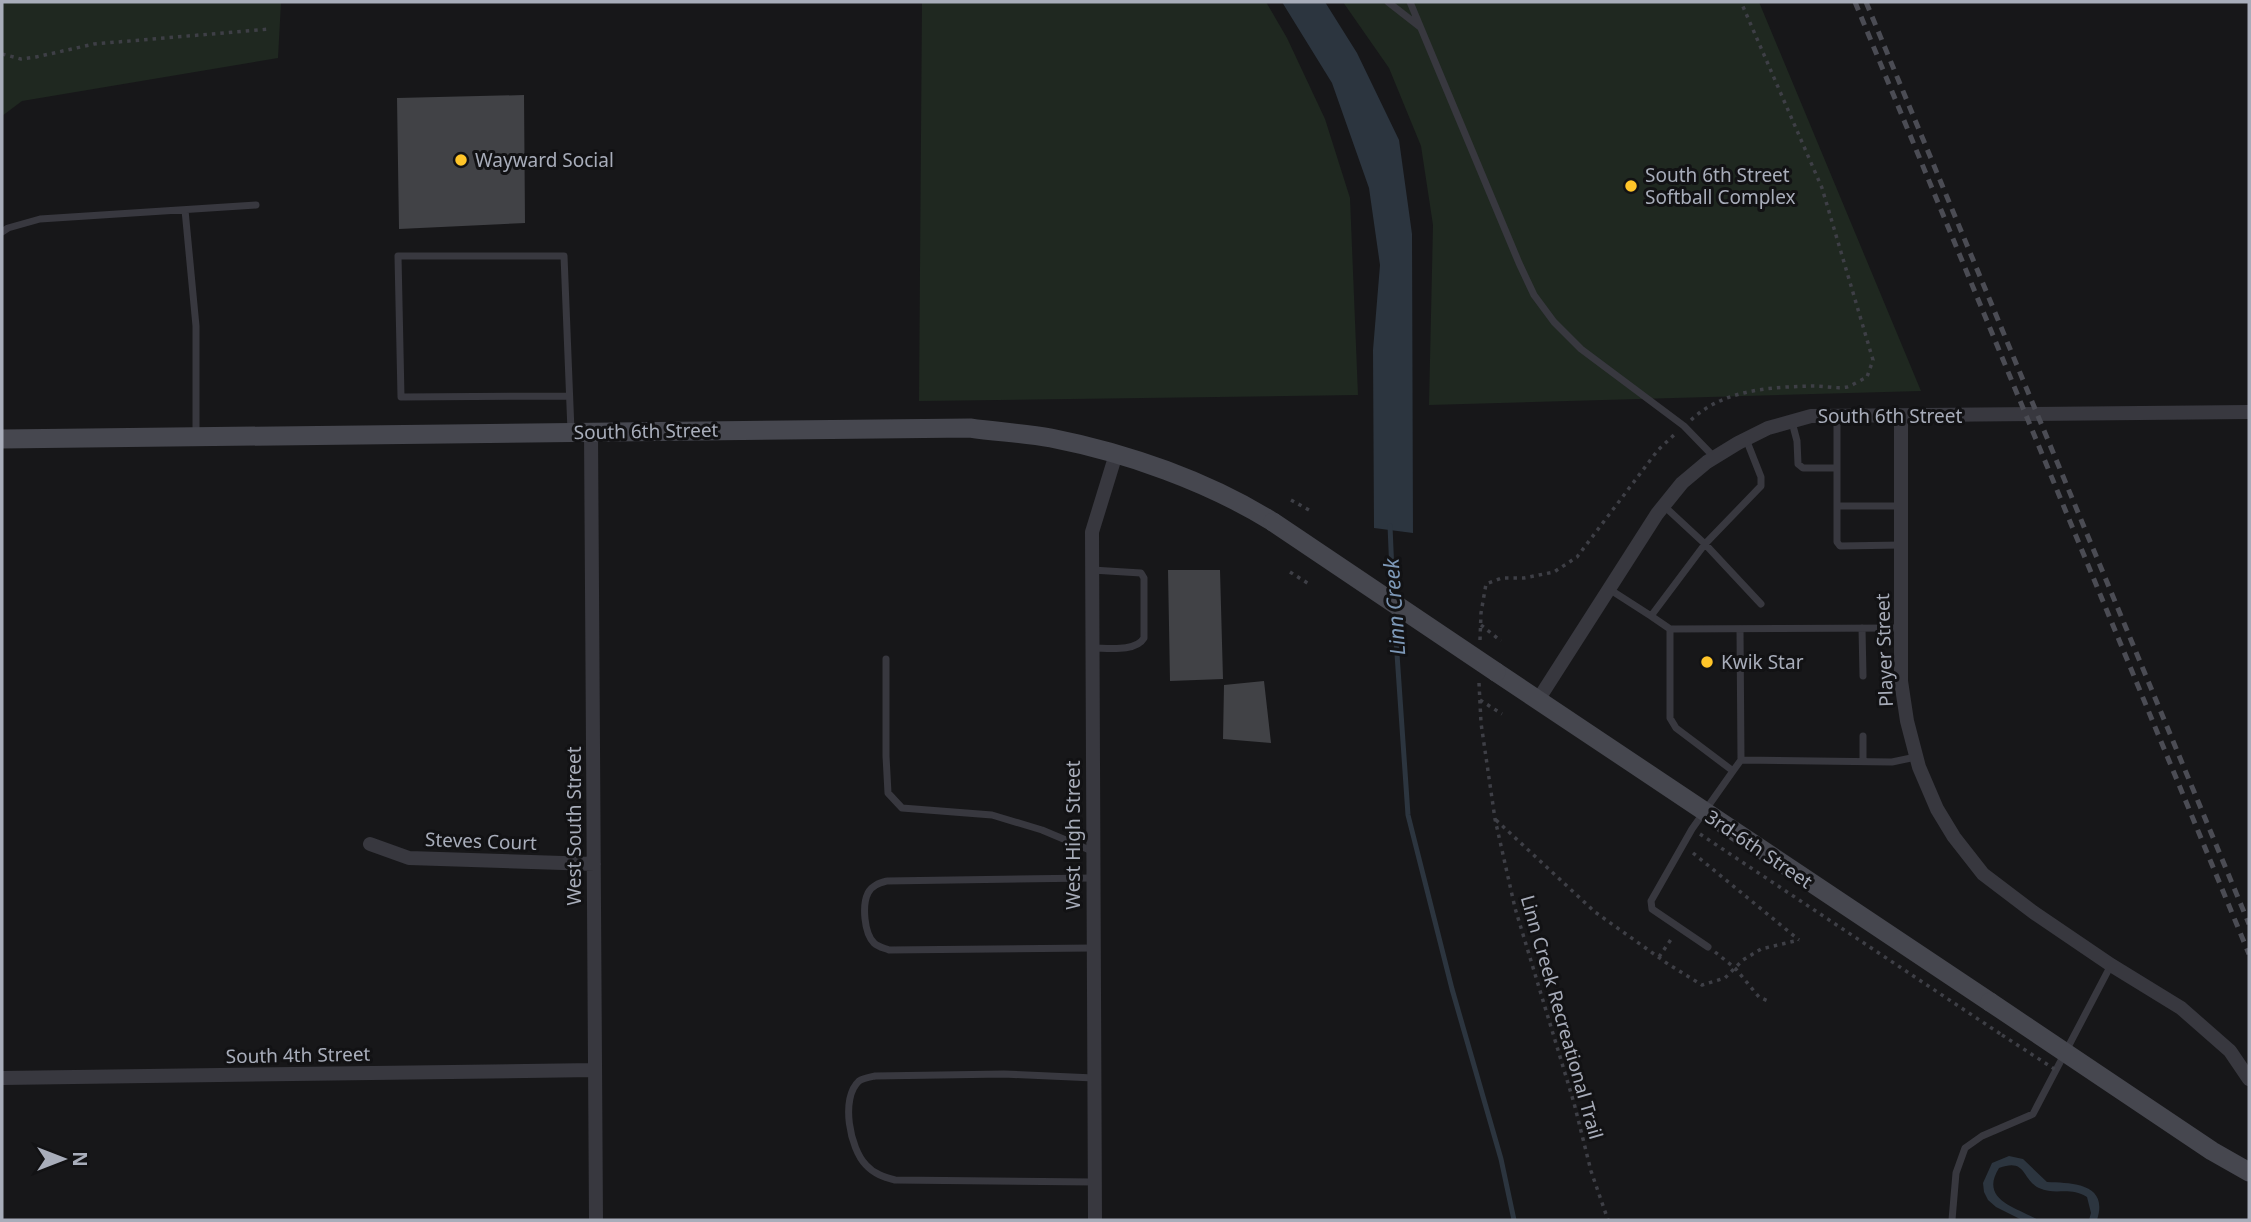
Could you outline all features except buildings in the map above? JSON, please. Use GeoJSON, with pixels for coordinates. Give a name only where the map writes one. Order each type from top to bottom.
{"type":"FeatureCollection","features":[{"type":"Feature","properties":{"kind":"main road","name":"South 6th Street"},"geometry":{"type":"LineString","coordinates":[[2,439],[970,428],[1050,438],[1116,454],[1181,477],[1252,509],[1273,522]]}},
{"type":"Feature","properties":{"kind":"main road","name":"3rd-6th Street"},"geometry":{"type":"LineString","coordinates":[[1273,522],[2212,1151],[2249,1172]]}},
{"type":"Feature","properties":{"kind":"street","name":"South 6th Street"},"geometry":{"type":"LineString","coordinates":[[1538,700],[1664,506],[1682,483],[1715,457],[1768,428],[1811,416],[2249,412]]}},
{"type":"Feature","properties":{"kind":"street","name":"Player Street"},"geometry":{"type":"LineString","coordinates":[[1901,416],[1901,681],[1916,757],[1937,809],[1954,837],[1983,874],[2111,965],[2182,1008],[2230,1051],[2249,1079]]}},
{"type":"Feature","properties":{"kind":"street","name":"West South Street"},"geometry":{"type":"LineString","coordinates":[[581,432],[594,864],[596,1220]]}},
{"type":"Feature","properties":{"kind":"street","name":"West High Street"},"geometry":{"type":"LineString","coordinates":[[1095,1220],[1092,532],[1116,454]]}},
{"type":"Feature","properties":{"kind":"street","name":"Steves Court"},"geometry":{"type":"LineString","coordinates":[[370,844],[409,858],[594,864]]}},
{"type":"Feature","properties":{"kind":"street","name":"South 4th Street"},"geometry":{"type":"LineString","coordinates":[[2,1078],[595,1070]]}},
{"type":"Feature","properties":{"kind":"lane"},"geometry":{"type":"LineString","coordinates":[[1388,2],[1421,27]]}},
{"type":"Feature","properties":{"kind":"lane"},"geometry":{"type":"LineString","coordinates":[[1410,2],[1534,295],[1581,349],[1685,426],[1715,457]]}},
{"type":"Feature","properties":{"kind":"lane"},"geometry":{"type":"LineString","coordinates":[[2,232],[40,219],[256,205]]}},
{"type":"Feature","properties":{"kind":"lane"},"geometry":{"type":"LineString","coordinates":[[184,210],[196,326],[196,437]]}},
{"type":"Feature","properties":{"kind":"lane"},"geometry":{"type":"LineString","coordinates":[[569,396],[401,397],[398,256],[564,256],[569,396],[581,432]]}},
{"type":"Feature","properties":{"kind":"lane"},"geometry":{"type":"LineString","coordinates":[[1837,416],[1837,542],[1840,546],[1901,545]]}},
{"type":"Feature","properties":{"kind":"lane"},"geometry":{"type":"LineString","coordinates":[[1792,421],[1797,441],[1798,464],[1803,468],[1838,468]]}},
{"type":"Feature","properties":{"kind":"lane"},"geometry":{"type":"LineString","coordinates":[[1651,617],[1705,544],[1761,486],[1761,477],[1746,439]]}},
{"type":"Feature","properties":{"kind":"lane"},"geometry":{"type":"LineString","coordinates":[[1664,506],[1705,544],[1761,604]]}},
{"type":"Feature","properties":{"kind":"lane"},"geometry":{"type":"LineString","coordinates":[[1838,506],[1901,506]]}},
{"type":"Feature","properties":{"kind":"lane"},"geometry":{"type":"LineString","coordinates":[[1092,570],[1134,571],[1141,573],[1144,578],[1144,638],[1141,644],[1133,647],[1092,648]]}},
{"type":"Feature","properties":{"kind":"lane"},"geometry":{"type":"LineString","coordinates":[[1609,589],[1670,629],[1901,628]]}},
{"type":"Feature","properties":{"kind":"lane"},"geometry":{"type":"LineString","coordinates":[[1863,628],[1863,676]]}},
{"type":"Feature","properties":{"kind":"lane"},"geometry":{"type":"LineString","coordinates":[[1670,629],[1670,718],[1676,727],[1733,771]]}},
{"type":"Feature","properties":{"kind":"lane"},"geometry":{"type":"LineString","coordinates":[[1708,947],[1652,909],[1651,901],[1692,829],[1741,760],[1740,629]]}},
{"type":"Feature","properties":{"kind":"lane"},"geometry":{"type":"LineString","coordinates":[[886,659],[888,793],[902,808],[992,814],[1042,830],[1092,851]]}},
{"type":"Feature","properties":{"kind":"lane"},"geometry":{"type":"LineString","coordinates":[[1863,736],[1863,761]]}},
{"type":"Feature","properties":{"kind":"lane"},"geometry":{"type":"LineString","coordinates":[[1741,760],[1892,762],[1916,757]]}},
{"type":"Feature","properties":{"kind":"lane"},"geometry":{"type":"LineString","coordinates":[[1092,878],[887,881],[874,885],[868,893],[865,909],[869,936],[876,946],[889,950],[1093,948]]}},
{"type":"Feature","properties":{"kind":"lane"},"geometry":{"type":"LineString","coordinates":[[1952,1220],[1956,1173],[1965,1149],[1982,1136],[2033,1114],[2111,965]]}},
{"type":"Feature","properties":{"kind":"lane"},"geometry":{"type":"LineString","coordinates":[[1094,1078],[1004,1074],[875,1076],[860,1080],[851,1093],[848,1111],[852,1136],[864,1164],[879,1175],[895,1181],[1094,1182]]}},
{"type":"Feature","properties":{"kind":"path"},"geometry":{"type":"LineString","coordinates":[[2,54],[21,59],[94,44],[270,29]]}},
{"type":"Feature","properties":{"kind":"path"},"geometry":{"type":"LineString","coordinates":[[1291,500],[1309,510]]}},
{"type":"Feature","properties":{"kind":"path"},"geometry":{"type":"LineString","coordinates":[[1290,572],[1308,584]]}},
{"type":"Feature","properties":{"kind":"path"},"geometry":{"type":"LineString","coordinates":[[1481,625],[1501,641]]}},
{"type":"Feature","properties":{"kind":"path"},"geometry":{"type":"LineString","coordinates":[[1480,700],[1502,714]]}},
{"type":"Feature","properties":{"kind":"path","name":"Linn Creek Recreational Trail"},"geometry":{"type":"LineString","coordinates":[[1608,1220],[1591,1171],[1574,1103],[1515,908],[1495,819],[1595,912],[1659,958]]}},
{"type":"Feature","properties":{"kind":"path"},"geometry":{"type":"LineString","coordinates":[[1692,829],[2002,1035]]}},
{"type":"Feature","properties":{"kind":"path"},"geometry":{"type":"LineString","coordinates":[[1679,928],[1659,958],[1702,985],[1726,978],[1760,949],[1799,940],[1683,844]]}},
{"type":"Feature","properties":{"kind":"path"},"geometry":{"type":"LineString","coordinates":[[1708,947],[1735,968],[1759,997],[1768,1001]]}},
{"type":"Feature","properties":{"kind":"shaded area"},"geometry":{"type":"Polygon","coordinates":[[[2,2],[281,2],[278,58],[22,101],[2,116],[2,2]]]}},
{"type":"Feature","properties":{"kind":"shaded area"},"geometry":{"type":"Polygon","coordinates":[[[922,2],[1266,2],[1287,38],[1325,119],[1350,198],[1358,395],[919,401],[922,2]]]}},
{"type":"Feature","properties":{"kind":"shaded area"},"geometry":{"type":"Polygon","coordinates":[[[1282,2],[1325,2],[1357,53],[1399,140],[1412,234],[1413,533],[1374,528],[1373,350],[1380,265],[1369,188],[1332,83],[1282,2]]]}},
{"type":"Feature","properties":{"kind":"shaded area","name":"South 6th Street Softball Complex"},"geometry":{"type":"Polygon","coordinates":[[[1343,2],[1759,2],[1921,391],[1429,405],[1433,225],[1421,146],[1389,68],[1343,2]]]}},
{"type":"Feature","properties":{"kind":"shaded area"},"geometry":{"type":"Polygon","coordinates":[[[2009,1156],[2023,1159],[2047,1182],[2077,1185],[2093,1192],[2098,1199],[2097,1220],[2089,1220],[2091,1213],[2087,1197],[2074,1192],[2039,1188],[2015,1166],[1999,1168],[1994,1179],[1994,1188],[2003,1201],[2038,1220],[2022,1220],[1996,1207],[1988,1200],[1983,1183],[1992,1163],[2009,1156]]]}},
{"type":"Feature","properties":{"kind":"waterway","name":"Linn Creek"},"geometry":{"type":"LineString","coordinates":[[1390,526],[1393,596]]}},
{"type":"Feature","properties":{"kind":"waterway","name":"Linn Creek"},"geometry":{"type":"LineString","coordinates":[[1394,610],[1408,815],[1452,989],[1501,1159],[1514,1220]]}},
{"type":"Feature","properties":{"kind":"railway"},"geometry":{"type":"LineString","coordinates":[[1855,2],[2249,954]]}},
{"type":"Feature","properties":{"kind":"railway"},"geometry":{"type":"LineString","coordinates":[[1866,2],[2249,924]]}},
{"type":"Feature","properties":{"kind":"place","name":"Wayward Social"},"geometry":{"type":"Point","coordinates":[461,160]}},
{"type":"Feature","properties":{"kind":"place","name":"South 6th Street Softball Complex"},"geometry":{"type":"Point","coordinates":[1631,186]}},
{"type":"Feature","properties":{"kind":"place","name":"Kwik Star"},"geometry":{"type":"Point","coordinates":[1707,662]}}]}
